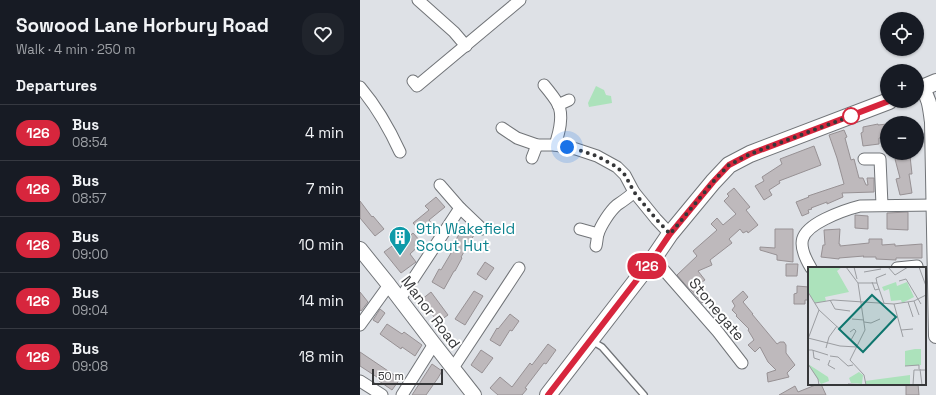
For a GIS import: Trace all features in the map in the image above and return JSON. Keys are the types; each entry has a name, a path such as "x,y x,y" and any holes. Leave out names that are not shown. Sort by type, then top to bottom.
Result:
{"main road":[{"path":"548,395 653,259 670,234 729,165 750,154 880,104"}],"street":[{"path":"418,0 454,32 466,46"},
{"path":"413,81 417,86 520,0"},
{"path":"544,86 558,105 560,115 560,127 555,145"},
{"path":"360,87 384,118 400,152"},
{"path":"925,87 932,122 935,286 933,314 936,336"},
{"path":"558,105 569,100"},
{"path":"932,122 936,108"},
{"path":"502,128 517,138 537,145 555,145 580,150 617,167 625,175 634,192 670,234"},
{"path":"532,158 537,145"},
{"path":"864,159 880,156"},
{"path":"882,205 883,160"},
{"path":"440,186 482,229"},
{"path":"596,246 601,227 611,212 634,192"},
{"path":"810,267 803,251 802,244 806,231 812,226 838,212 860,206 934,205"},
{"path":"400,299 460,208"},
{"path":"580,229 598,234"},
{"name":"Manor Road","path":"360,249 474,395"},
{"name":"Stonegate","path":"653,259 718,332 742,363"},
{"path":"906,267 917,266"},
{"path":"453,368 519,268"},
{"path":"360,325 389,285"},
{"path":"402,395 434,344"},
{"path":"360,381 382,395"}],"lane":[{"path":"590,341 602,347 644,395"}],"green space":[{"path":"596,86 604,90 606,95 611,96 612,103 589,107 588,103"}],"building":[{"path":"880,125 879,144 863,146 861,133 863,132 863,127"},
{"path":"844,130 847,137 845,138 851,160 854,159 859,178 863,178 866,185 868,185 867,178 874,178 874,192 842,193 843,197 827,204 827,202 811,208 812,209 808,210 809,213 802,216 796,202 809,197 808,196 844,184 829,135"},
{"path":"814,146 821,165 779,181 780,183 769,190 772,195 764,200 755,186 764,181 762,177 782,164 780,159"},
{"path":"895,160 910,160 912,174 909,174 912,193 900,195 896,179 900,178"},
{"path":"734,188 750,207 746,210 758,225 748,233 747,231 743,233 740,229 729,239 732,243 710,260 712,265 698,271 705,280 693,288 704,300 702,303 691,290 692,289 690,290 677,275 697,256 693,251 717,230 711,224 717,218 723,225 736,214 724,201 729,196 727,194"},
{"path":"436,197 445,207 429,220 432,224 422,233 413,223 429,210 425,206"},
{"path":"360,201 372,217 373,216 384,229 375,236 360,218"},
{"path":"908,212 908,230 887,229 887,213"},
{"path":"855,215 868,216 868,229 855,228"},
{"path":"463,228 474,235 444,289 432,282 454,248 452,246"},
{"path":"775,229 793,229 793,262 777,260 777,255 760,250 760,247 775,248"},
{"path":"840,229 840,246 869,243 869,239 882,239 882,245 895,244 895,246 922,244 922,258 896,258 896,260 876,259 876,257 863,257 864,256 839,259 821,257 823,245 825,245 824,230"},
{"name":"9th Wakefield Scout Hut","path":"413,233 422,243 410,254 416,262 401,273 384,252 399,241 401,243"},
{"path":"485,262 494,268 486,280 477,274"},
{"path":"786,264 798,264 797,276 786,276"},
{"path":"797,286 808,287 808,300 805,300 805,304 794,304 794,294 797,293"},
{"path":"474,291 483,296 465,325 455,319"},
{"path":"743,291 748,297 743,302 752,314 777,344 784,342 786,345 786,353 795,365 787,373 789,377 768,382 767,373 776,370 768,362 760,347 755,352 748,345 754,340 748,330 749,329 732,310 735,306 732,301"},
{"path":"360,292 368,302 361,311 360,310"},
{"path":"431,292 448,315 438,322 421,300"},
{"path":"380,309 385,313 378,323 373,320"},
{"path":"510,314 519,321 512,331 510,330 500,346 490,340 497,328 498,329"},
{"path":"387,324 402,334 404,332 422,345 415,356 402,347 401,349 380,334"},
{"path":"548,344 556,350 525,388 527,389 522,395 498,395 490,388 500,377 512,387 530,363 532,365"},
{"path":"481,350 493,358 482,373 471,365"},
{"path":"360,352 400,379 392,390 379,381 380,379 360,366"},
{"path":"432,364 442,371 438,378 426,395 412,395"},
{"path":"816,385 821,385 826,395 779,395 795,386 798,392"},
{"path":"906,385 918,385 919,395 906,395"}],"bus line":[{"name":"126","path":"548,395 653,259 670,234 729,165 750,154 880,104"}],"place":[{"name":"9th Wakefield Scout Hut","path":"400,256"}],"route":[{"path":"567,147 597,156 617,167 625,175 634,192 670,234 729,165 750,154 851,116"}]}
